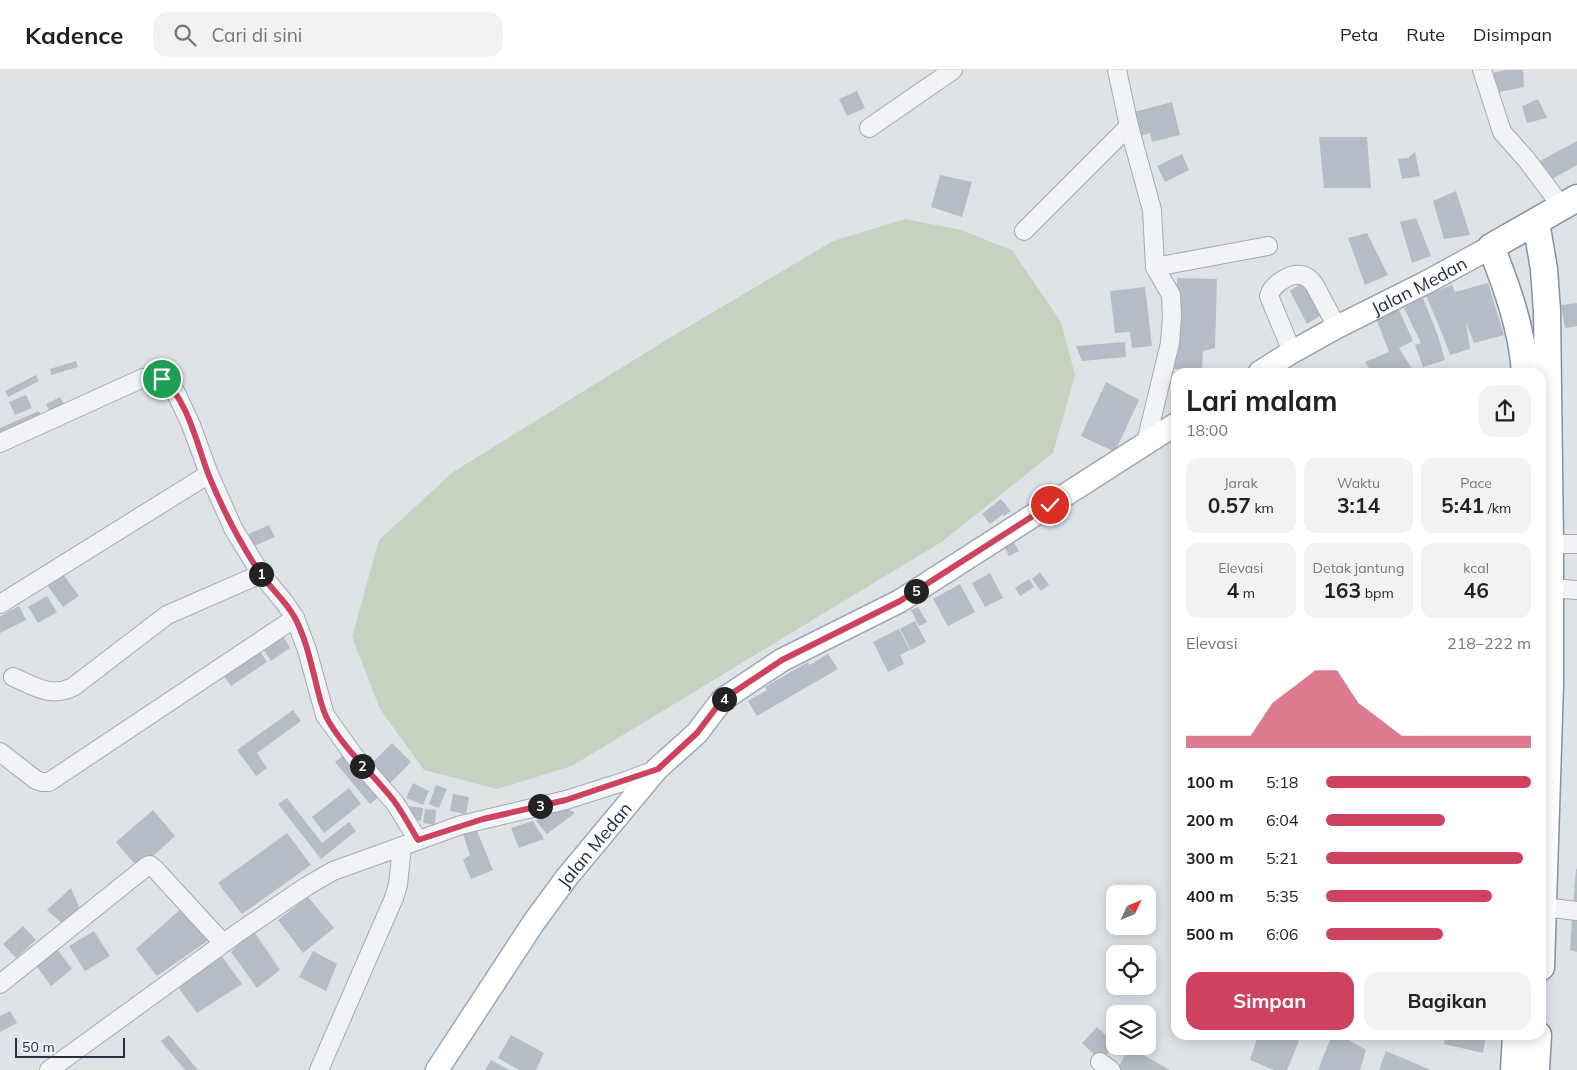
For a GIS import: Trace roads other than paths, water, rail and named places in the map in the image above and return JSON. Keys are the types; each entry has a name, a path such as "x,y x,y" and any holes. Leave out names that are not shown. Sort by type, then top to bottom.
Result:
{"highway":[{"name":"Jalan Medan","path":"1491,247 1570,203"},
{"path":"1536,222 1544,269 1547,311 1550,684 1546,833"},
{"path":"1491,247 1502,273 1521,341 1524,368"},
{"path":"1514,1070 1525,1040"},
{"path":"1528,1040 1536,1070"}],"main road":[{"name":"Jalan Medan","path":"1266,368 1338,326 1427,282 1491,247"},
{"name":"Jalan Medan","path":"436,1070 534,922 567,877 658,769 697,733 722,700 782,660 900,601 1171,427"}],"street":[{"path":"869,128 953,70"},
{"path":"1117,70 1129,126 1152,210 1156,267 1171,295 1170,343 1146,442"},
{"path":"1482,70 1502,132 1570,203"},
{"path":"1024,231 1129,126"},
{"path":"1156,267 1268,246"},
{"path":"1292,352 1270,296 1271,289 1278,282 1298,274 1309,278 1338,326"},
{"path":"0,443 143,378 154,376 170,385 177,394 191,425 209,474 233,528 261,574 295,618 308,650 322,707 329,722 355,757 395,803 410,843 394,898 319,1070"},
{"path":"0,604 209,474"},
{"path":"1550,544 1577,544"},
{"path":"13,677 46,691 64,691 73,687 168,615 261,574"},
{"path":"1550,588 1577,590"},
{"path":"0,752 36,780 49,782 295,618"},
{"path":"49,1070 224,943 323,877 410,843 483,819 566,800 658,769"},
{"path":"0,984 150,865 224,943"},
{"path":"1546,907 1577,911"}]}
